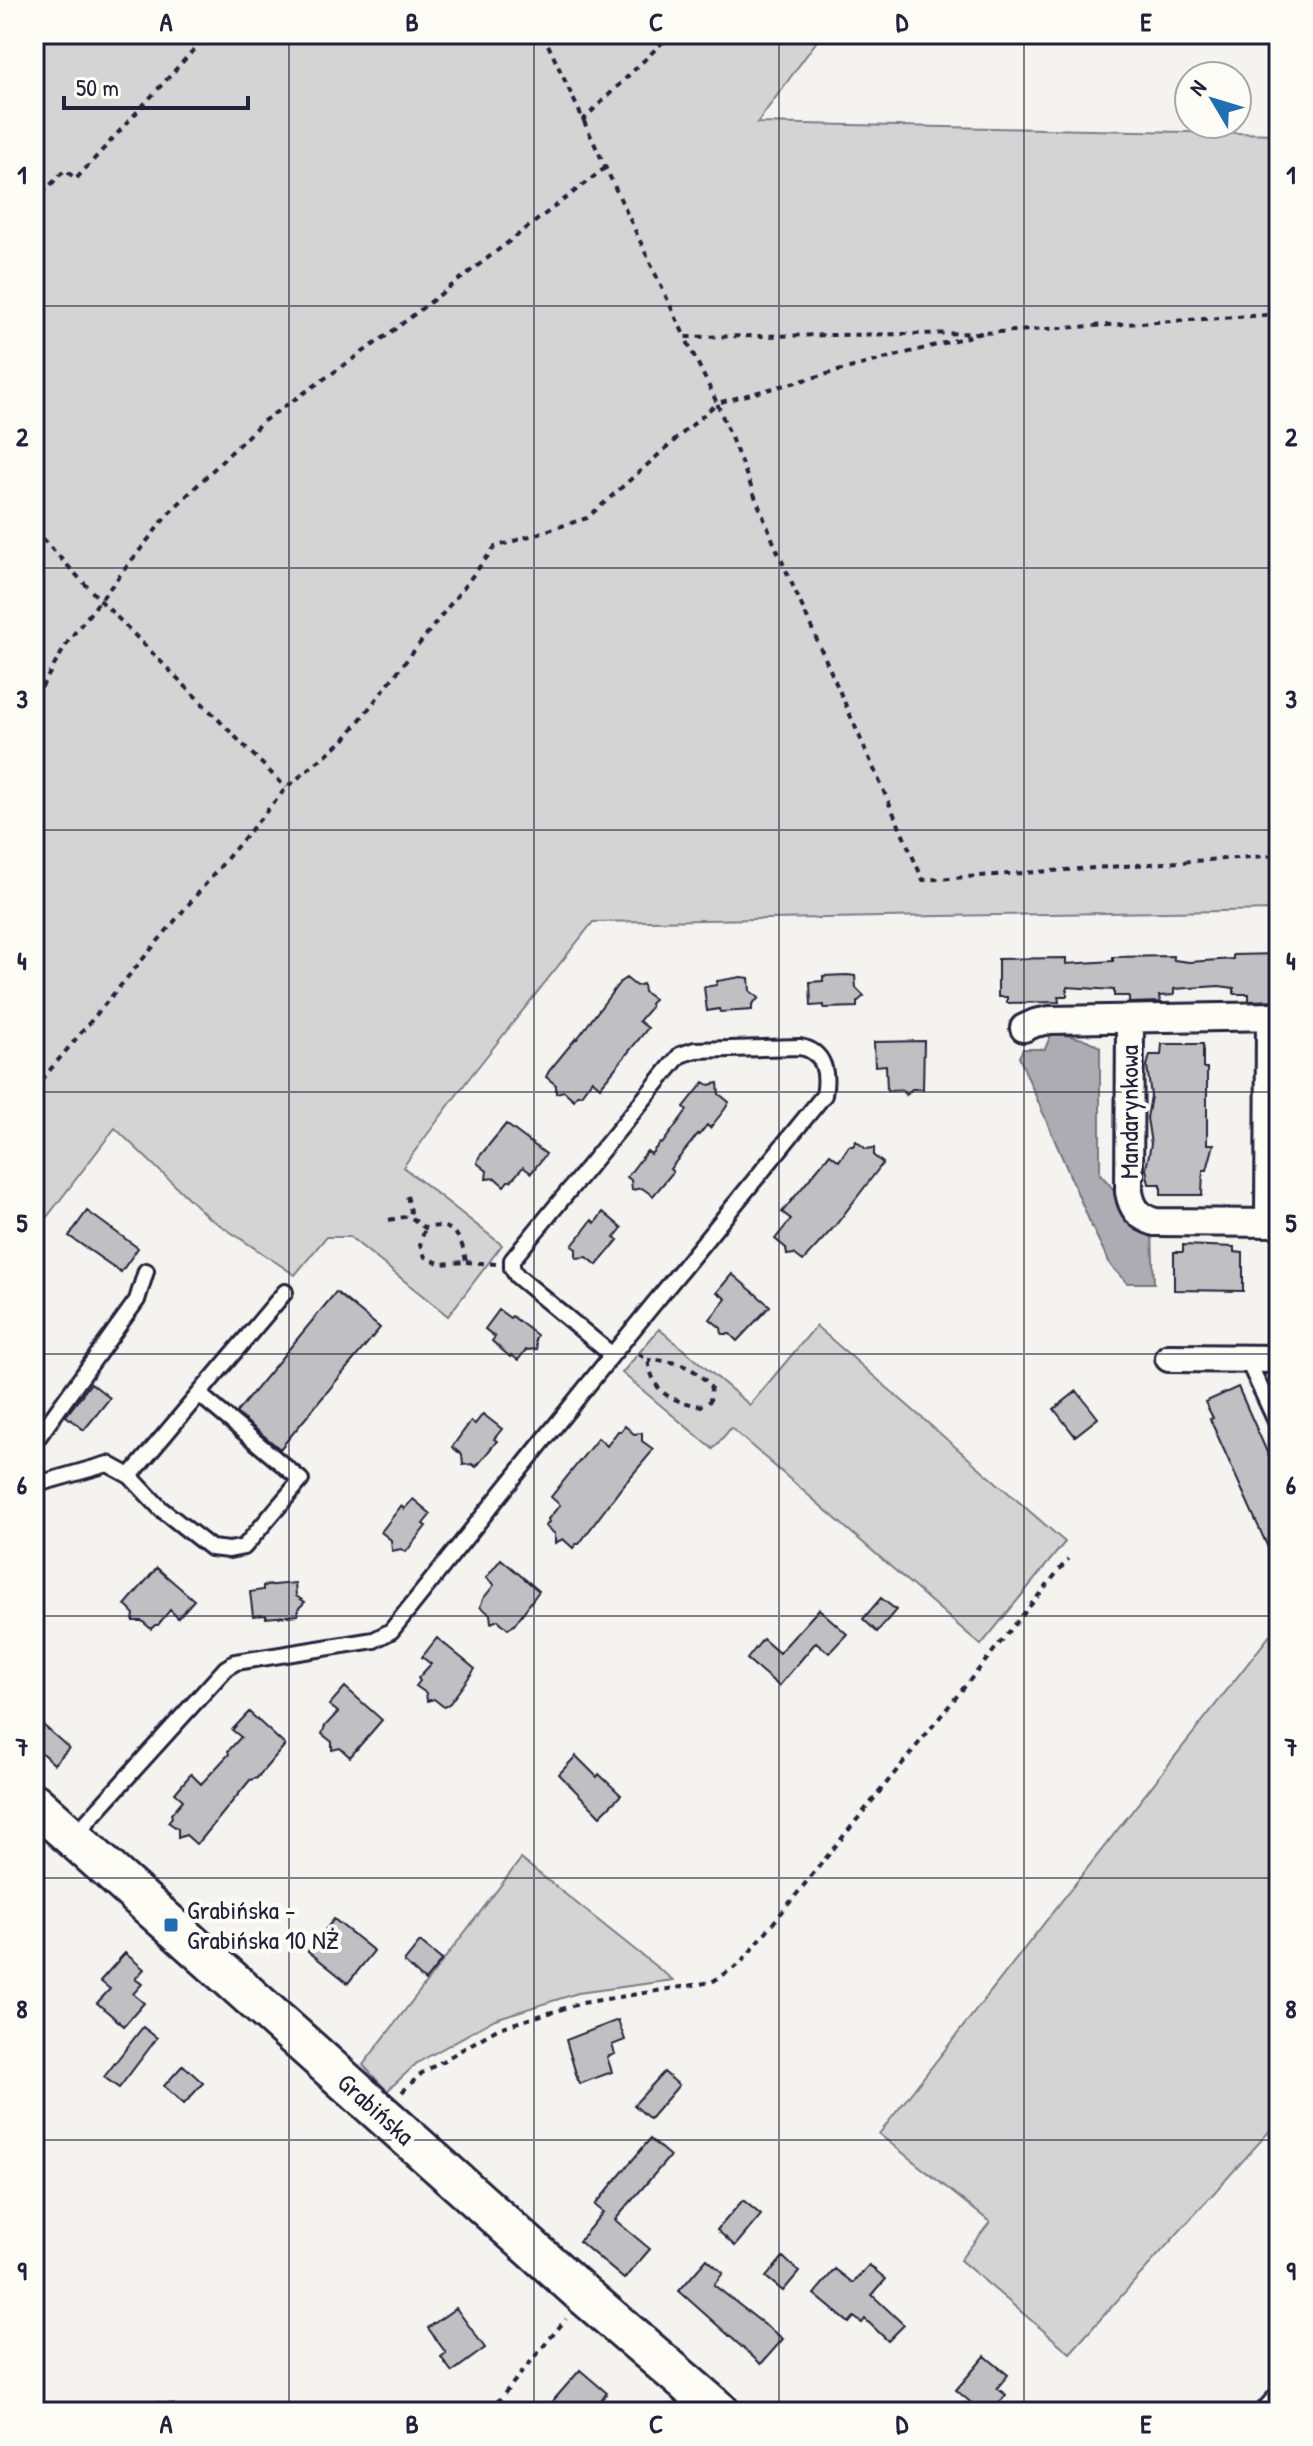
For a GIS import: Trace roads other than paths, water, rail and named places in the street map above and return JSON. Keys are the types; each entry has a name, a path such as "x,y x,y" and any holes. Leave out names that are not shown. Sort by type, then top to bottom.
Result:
{"street":[{"name":"Mandarynkowa","path":"1024,1028 1050,1020 1275,1016 1274,1223 1155,1222 1135,1212 1129,1192 1130,1019"},
{"path":"1169,1358 1279,1359"},
{"name":"Grabińska","path":"34,1803 585,2296 720,2412"}],"lane":[{"path":"73,1837 226,1668 241,1661 374,1640 391,1631 824,1095 827,1079 825,1067 813,1051 800,1047 695,1050 680,1055 512,1260 517,1276 612,1355"},
{"path":"34,1443 137,1300 146,1271"},
{"path":"130,1476 285,1292"},
{"path":"1247,1359 1279,1428"},
{"path":"34,1485 108,1464 130,1476 161,1509 211,1548 229,1550 244,1547 301,1480 200,1395"},
{"path":"1262,2412 1279,2393"}],"place":[{"name":"Grabińska - Grabińska 10 NŻ","path":"171,1925"}]}
